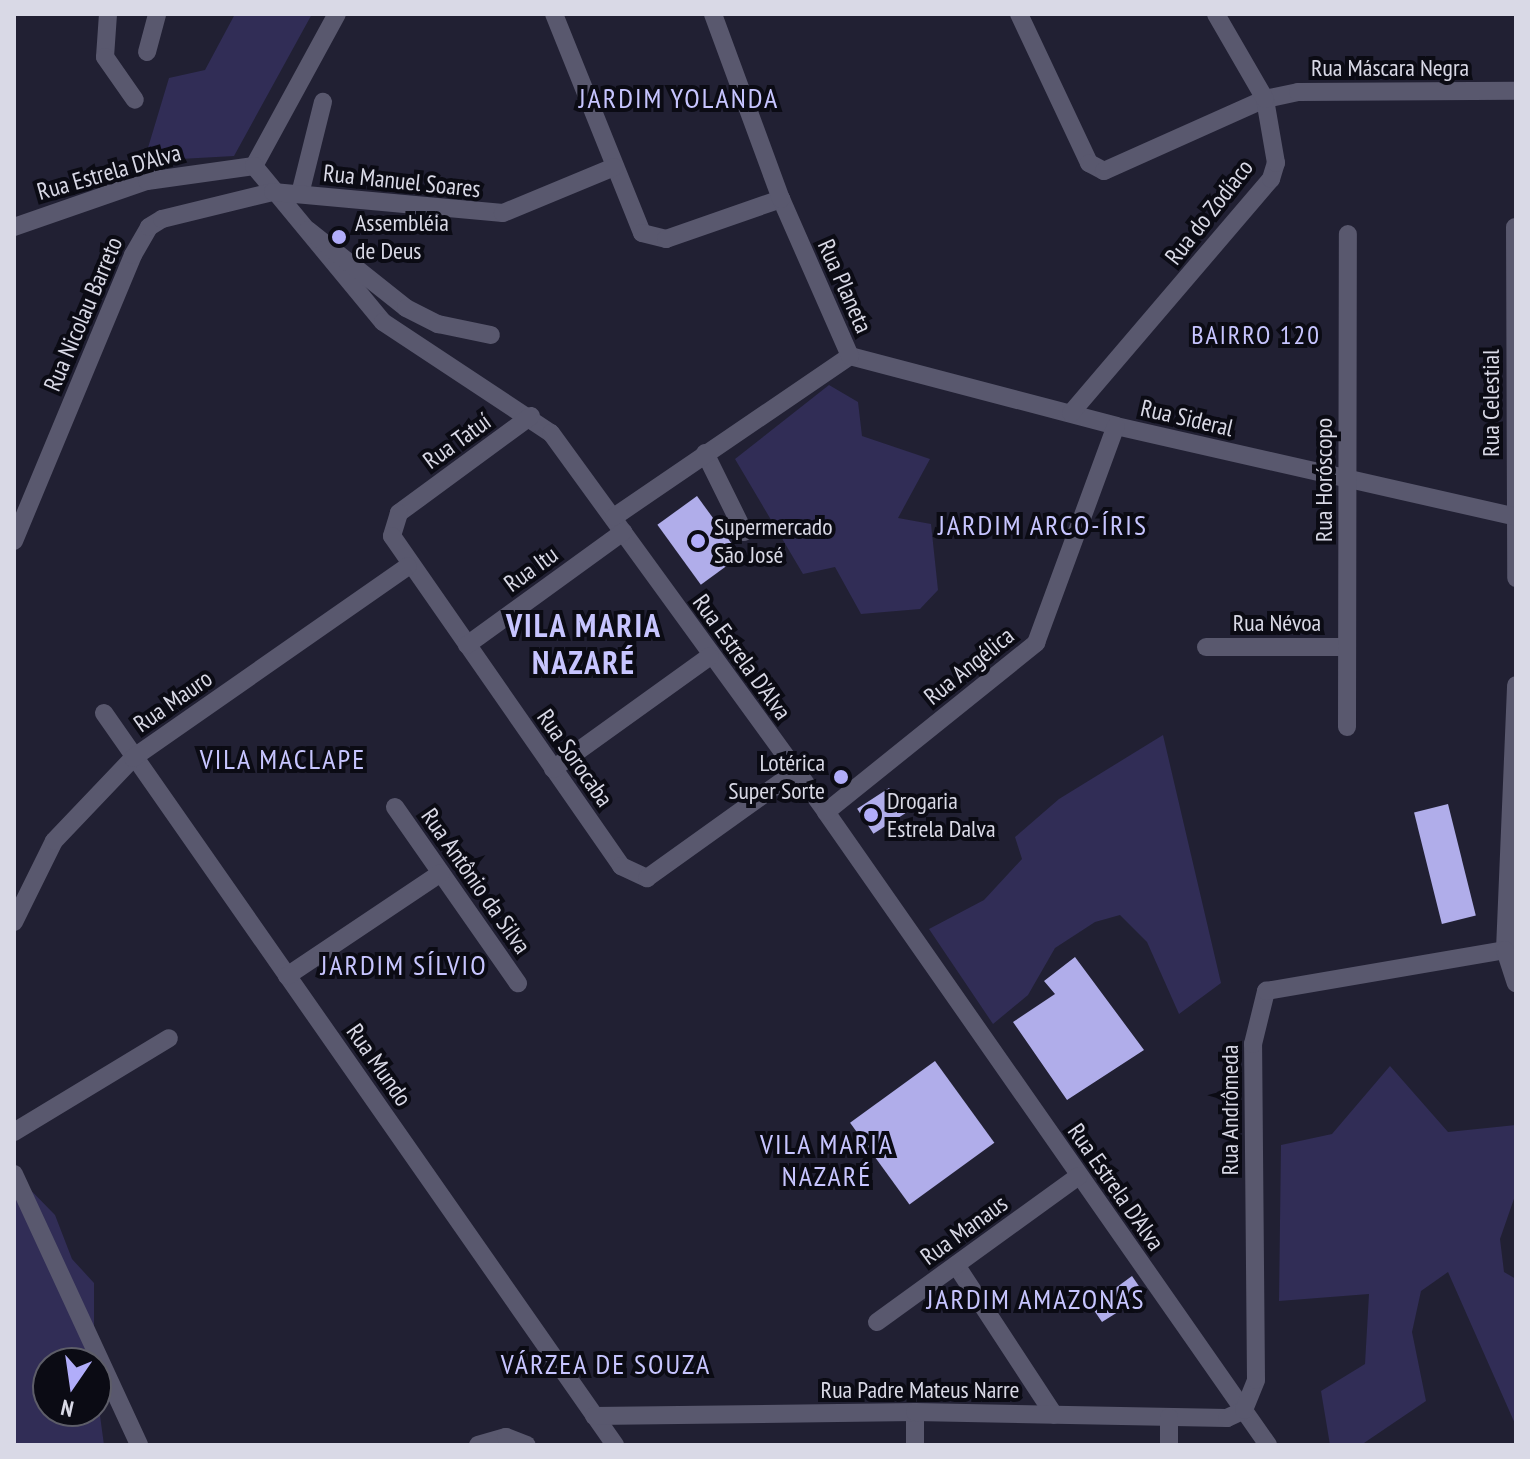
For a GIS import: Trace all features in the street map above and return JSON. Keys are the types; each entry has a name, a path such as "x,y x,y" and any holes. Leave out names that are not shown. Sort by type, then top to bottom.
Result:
{"street":[{"path":"108,14 105,57 135,100"},
{"path":"147,52 157,14"},
{"path":"254,166 337,14"},
{"path":"554,14 614,167 649,238 666,239 781,199"},
{"name":"Rua Planeta","path":"619,524 705,453 850,356 781,199 713,14"},
{"name":"Rua Máscara Negra","path":"1019,14 1095,169 1113,170 1265,99 1298,92 1516,91"},
{"name":"Rua do Zodíaco","path":"1071,413 1271,179 1276,163 1265,99 1216,14"},
{"path":"300,194 323,102"},
{"name":"Rua Estrela D'Alva","path":"14,227 147,181 254,166 302,228 383,322 531,416 571,457 710,656 826,812 1268,1445"},
{"name":"Rua Manuel Soares","path":"273,192 485,215 519,207 614,167"},
{"name":"Rua Nicolau Barreto","path":"14,541 149,227 187,211 273,192"},
{"name":"Rua Celestial","path":"1515,227 1516,578"},
{"path":"302,228 325,238 420,316 491,335"},
{"name":"Rua Horóscopo","path":"1347,727 1348,234"},
{"name":"Rua Sideral","path":"850,356 1116,426 1516,517"},
{"name":"Rua Tatuí","path":"411,504 531,416"},
{"name":"Rua Angélica","path":"826,812 1036,643 1116,426"},
{"path":"705,453 744,532"},
{"name":"Rua Sorocaba","path":"411,504 392,528 408,566 621,866 647,878 795,772"},
{"name":"Rua Itu","path":"467,645 619,524"},
{"name":"Rua Mauro","path":"14,922 54,841 133,758 408,566"},
{"name":"Rua Névoa","path":"1206,647 1347,647"},
{"path":"553,769 710,656"},
{"path":"1516,685 1505,950 1516,983"},
{"name":"Rua Mundo","path":"104,713 615,1445"},
{"name":"Rua Antônio da Silva","path":"395,807 518,983"},
{"path":"287,976 441,873"},
{"name":"Rua Andrômeda","path":"1244,1410 1256,1380 1253,1044 1266,991 1505,950"},
{"path":"14,1132 169,1038"},
{"path":"14,1174 139,1445"},
{"name":"Rua Manaus","path":"877,1322 1079,1176"},
{"path":"956,1265 1054,1415"},
{"name":"Rua Padre Mateus Narre","path":"594,1416 915,1412 1227,1418 1244,1410"},
{"path":"915,1412 915,1445"},
{"path":"1169,1417 1169,1445"},
{"path":"478,1445 506,1437 527,1445"}],"shaded area":[{"path":"235,14 312,14 234,156 144,161 169,78 205,70"},
{"path":"829,385 858,402 862,436 930,459 898,518 931,524 938,590 920,609 861,614 835,567 803,574 735,459"},
{"path":"1163,735 1221,983 1179,1014 1147,942 1120,915 1095,922 1055,948 1028,995 993,1024 929,929 984,900 1022,859 1015,837 1059,799"},
{"path":"1390,1066 1448,1132 1516,1125 1516,1193 1500,1239 1504,1272 1516,1279 1516,1426 1448,1272 1421,1291 1412,1332 1426,1401 1361,1445 1330,1445 1321,1391 1365,1364 1369,1294 1279,1301 1281,1145 1332,1134"},
{"path":"14,1173 55,1215 72,1259 94,1283 94,1347 32,1347 32,1427 102,1427 104,1445 14,1445"}],"building":[{"name":"Supermercado São José","path":"697,496 740,556 701,585 657,525"},
{"path":"889,788 905,813 873,834 857,809"},
{"path":"1448,804 1476,916 1442,924 1414,812"},
{"path":"1075,957 1144,1050 1067,1100 1013,1022 1055,994 1044,981"},
{"path":"935,1061 994,1143 909,1204 850,1123"},
{"path":"1132,1276 1145,1295 1102,1322 1091,1306"}],"place":[{"name":"Assembléia de Deus","path":"339,237"},
{"name":"Supermercado São José","path":"698,541"},
{"name":"Lotérica Super Sorte","path":"841,777"},
{"name":"Drogaria Estrela Dalva","path":"871,815"}],"district":[{"name":"JARDIM YOLANDA","path":"679,98"},
{"name":"BAIRRO 120","path":"1256,335"},
{"name":"JARDIM ARCO-ÍRIS","path":"1043,525"},
{"name":"VILA MARIA NAZARÉ","path":"584,644"},
{"name":"VILA MACLAPE","path":"283,759"},
{"name":"JARDIM SÍLVIO","path":"404,965"},
{"name":"VILA MARIA NAZARÉ","path":"827,1160"},
{"name":"JARDIM AMAZONAS","path":"1036,1299"},
{"name":"VÁRZEA DE SOUZA","path":"606,1364"}]}
